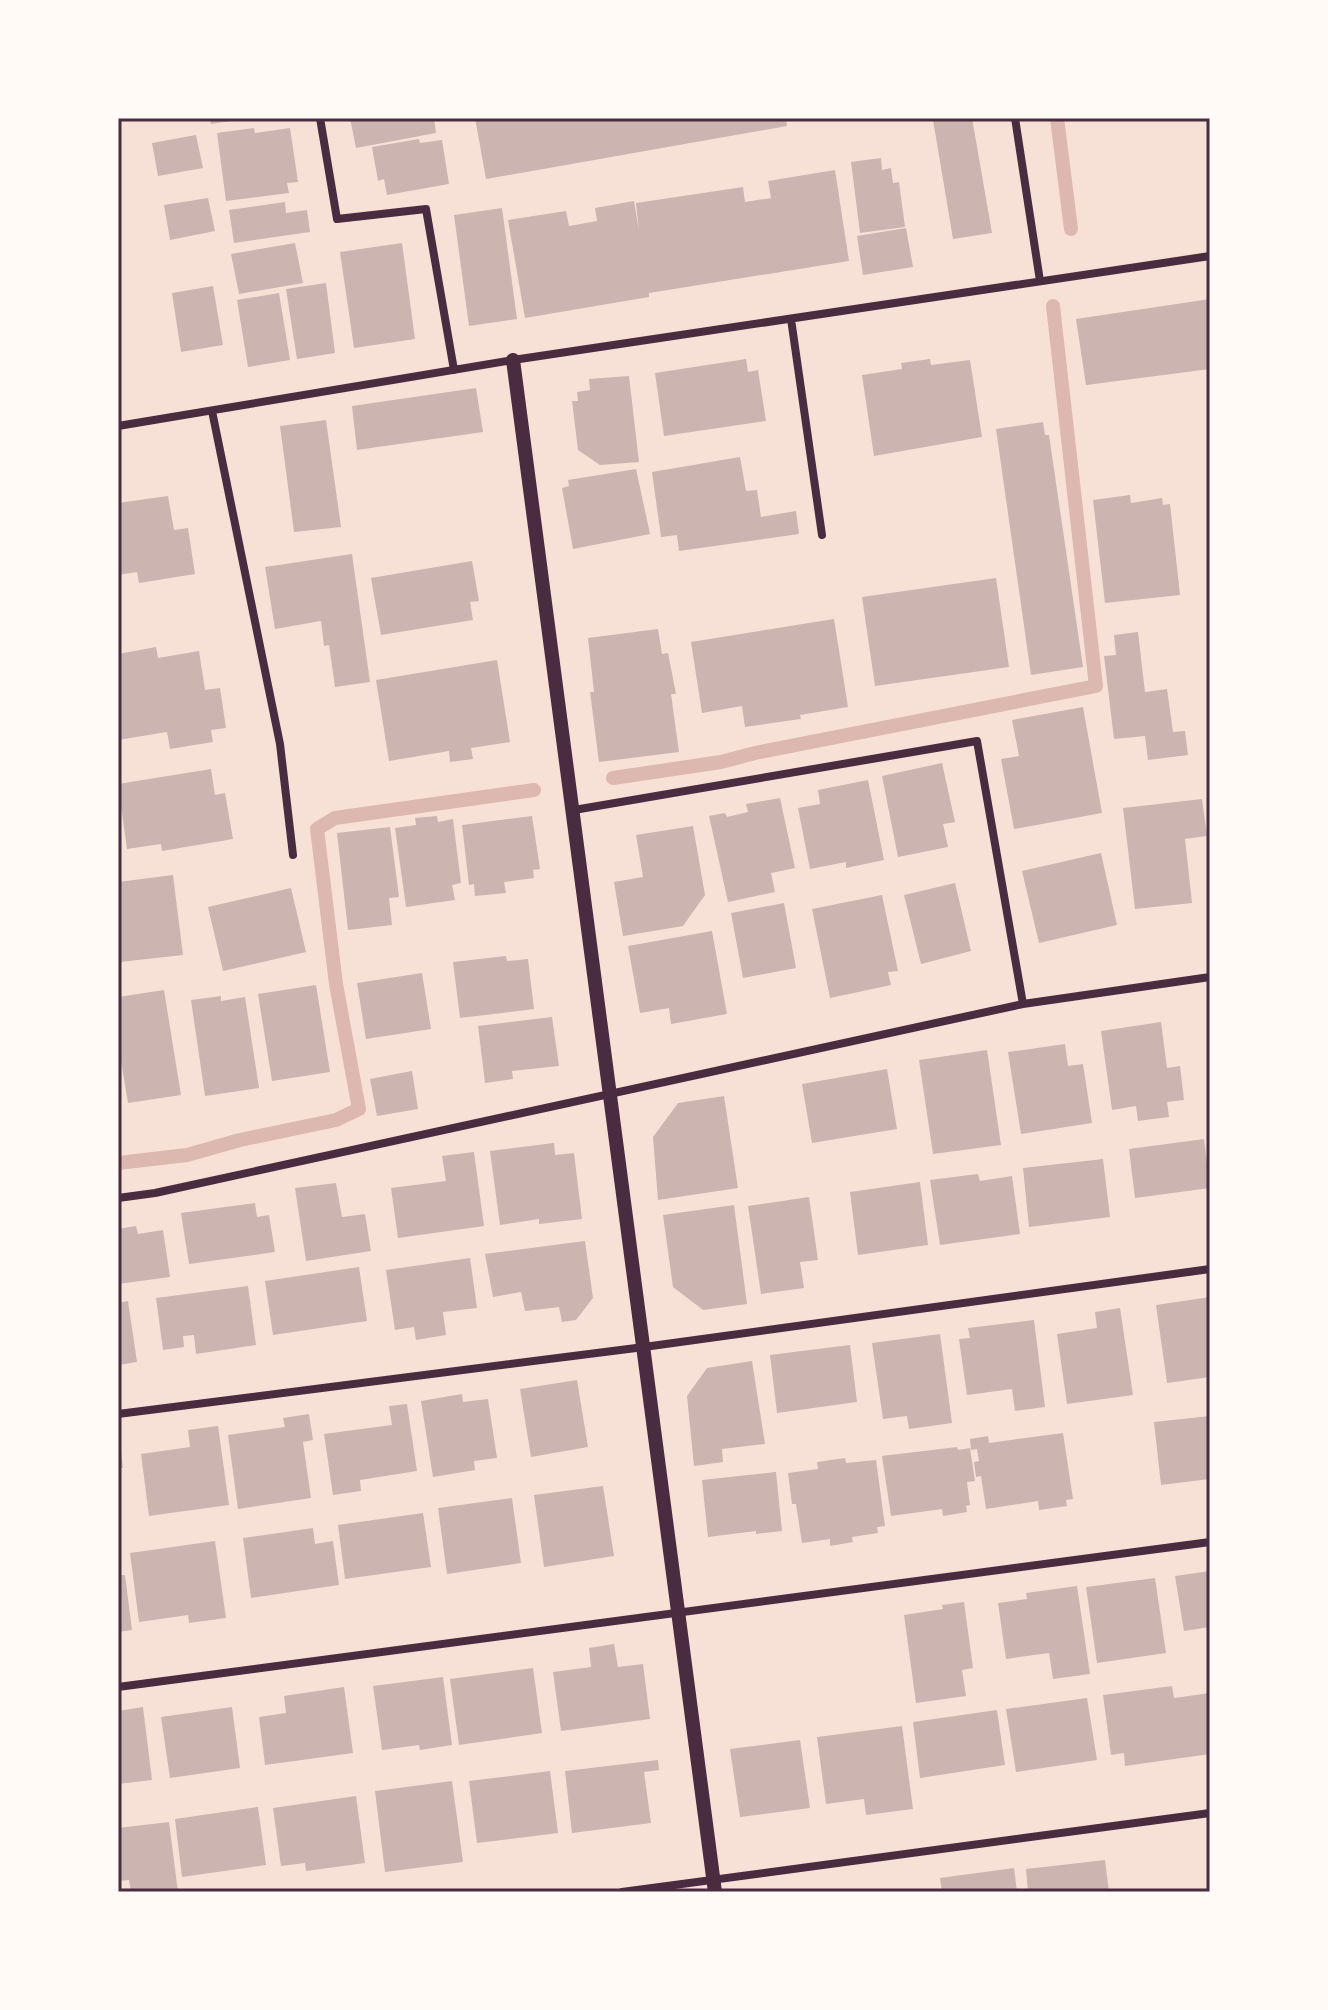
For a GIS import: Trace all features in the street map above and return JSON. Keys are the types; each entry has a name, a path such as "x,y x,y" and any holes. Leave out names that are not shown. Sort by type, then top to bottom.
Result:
{"street":[{"path":"320,118 337,219 426,209 454,370"},
{"path":"1015,118 1040,281"},
{"path":"118,426 513,360 1210,256"},
{"path":"791,319 822,535"},
{"path":"513,360 715,1886"},
{"path":"212,411 280,744 293,855"},
{"path":"574,810 977,741 1023,1004"},
{"path":"118,1198 155,1193 1023,1004 1210,977"},
{"path":"118,1414 644,1347 1210,1269"},
{"path":"118,1687 1210,1542"},
{"path":"622,1892 715,1886 1210,1813"}],"building":[{"path":"210,118 237,118 237,120 211,124"},
{"path":"350,118 434,118 436,133 356,148"},
{"path":"475,118 786,118 787,126 486,179"},
{"path":"972,118 992,233 953,239 933,120"},
{"path":"254,128 255,133 290,128 298,182 287,183 289,193 226,201 217,133"},
{"path":"196,135 203,168 158,176 152,143"},
{"path":"419,139 420,143 442,140 449,184 387,195 384,179 378,181 372,147"},
{"path":"881,158 882,170 891,168 893,183 899,182 905,227 860,233 851,162"},
{"path":"835,170 849,261 649,293 649,297 525,318 508,220 566,211 569,226 597,221 595,208 634,201 639,231 636,203 743,187 745,202 771,198 768,181"},
{"path":"208,198 215,231 170,240 164,205"},
{"path":"285,202 286,213 307,210 310,232 234,243 229,210"},
{"path":"502,208 517,319 469,326 454,215"},
{"path":"906,228 913,267 863,275 857,236"},
{"path":"295,243 303,283 239,294 231,254"},
{"path":"402,243 415,339 354,348 340,252"},
{"path":"326,283 335,353 297,359 286,289"},
{"path":"213,286 223,345 181,352 172,293"},
{"path":"279,293 290,360 248,367 237,300"},
{"path":"1210,299 1210,369 1086,385 1076,319"},
{"path":"746,359 748,372 758,370 766,421 664,436 655,373"},
{"path":"930,359 931,365 970,360 982,437 874,456 862,375 902,369 901,363"},
{"path":"629,376 639,462 600,465 578,450 572,401 578,401 577,392 590,390 589,379"},
{"path":"476,388 483,432 357,450 352,406"},
{"path":"326,420 341,527 294,532 280,426"},
{"path":"1043,422 1045,435 1049,435 1083,667 1031,675 996,429"},
{"path":"740,457 746,491 757,490 761,517 796,511 799,534 679,551 677,535 661,537 652,472"},
{"path":"636,469 650,534 573,549 562,488 569,486 568,480"},
{"path":"1130,495 1131,503 1162,498 1163,505 1170,504 1180,595 1105,603 1093,500"},
{"path":"168,496 174,530 188,528 195,574 139,583 137,572 118,575 118,503"},
{"path":"352,554 370,682 335,687 329,645 324,646 321,621 275,629 265,567"},
{"path":"472,561 479,601 470,602 473,620 381,635 371,578"},
{"path":"996,578 1009,667 875,686 862,597"},
{"path":"834,619 848,707 800,715 801,719 745,727 742,706 702,713 691,642"},
{"path":"658,629 662,654 668,653 676,694 671,694 679,752 599,762 590,692 594,692 588,638"},
{"path":"1138,632 1145,692 1167,689 1173,732 1185,731 1188,755 1148,760 1145,736 1114,739 1104,656 1116,655 1114,635"},
{"path":"156,647 158,658 199,651 205,690 220,688 226,728 211,730 213,742 170,749 167,732 118,740 118,654"},
{"path":"497,660 510,742 471,748 473,759 450,762 449,751 389,761 376,680"},
{"path":"1083,707 1102,813 1014,829 1001,759 1019,756 1012,720"},
{"path":"942,763 955,822 943,824 948,847 898,857 882,776"},
{"path":"211,769 215,795 225,793 233,839 162,851 161,844 127,849 118,784"},
{"path":"868,780 884,860 846,868 846,862 810,869 798,808 820,804 818,790"},
{"path":"780,798 795,868 771,873 775,892 728,902 709,816 725,813 727,817 748,812 746,804"},
{"path":"1202,799 1207,836 1185,839 1192,903 1135,909 1123,808"},
{"path":"437,816 438,822 453,819 461,883 452,885 455,900 406,907 395,828 416,825 415,818"},
{"path":"532,816 540,869 533,870 534,878 504,882 506,893 475,896 474,884 469,885 462,825"},
{"path":"693,826 705,895 683,926 623,936 614,882 643,877 636,835"},
{"path":"390,827 399,897 389,898 392,925 348,930 337,833"},
{"path":"1101,853 1117,925 1039,943 1022,871"},
{"path":"173,875 183,955 120,962 118,882"},
{"path":"955,883 971,951 921,964 904,895"},
{"path":"291,888 306,952 223,971 208,907"},
{"path":"882,895 898,971 888,972 891,985 830,998 812,909"},
{"path":"784,903 796,968 743,978 731,913"},
{"path":"712,931 727,1014 671,1024 669,1008 640,1013 628,946"},
{"path":"506,956 507,961 528,959 534,1009 460,1018 453,962"},
{"path":"422,973 431,1029 366,1039 357,983"},
{"path":"316,985 330,1072 272,1081 258,994"},
{"path":"164,990 181,1095 128,1103 118,1043 118,997"},
{"path":"221,996 221,1001 245,997 259,1088 205,1096 191,1000"},
{"path":"552,1017 559,1066 512,1071 513,1079 485,1083 478,1026"},
{"path":"1161,1022 1167,1068 1180,1066 1184,1100 1167,1102 1169,1117 1138,1121 1136,1106 1112,1110 1101,1031"},
{"path":"1065,1044 1068,1066 1083,1064 1092,1123 1021,1134 1008,1052"},
{"path":"987,1050 1001,1145 933,1154 919,1060"},
{"path":"887,1069 897,1129 812,1143 802,1084"},
{"path":"412,1071 418,1109 377,1116 370,1079"},
{"path":"724,1096 738,1188 658,1200 653,1137 678,1103"},
{"path":"1204,1139 1210,1188 1135,1198 1129,1149"},
{"path":"554,1143 555,1155 574,1153 582,1219 539,1224 539,1219 500,1225 490,1151"},
{"path":"474,1152 484,1226 398,1238 391,1188 446,1181 442,1156"},
{"path":"1103,1159 1110,1217 1029,1227 1023,1168"},
{"path":"978,1174 980,1181 1012,1176 1020,1234 940,1245 930,1180"},
{"path":"920,1182 928,1245 858,1255 850,1192"},
{"path":"336,1183 342,1217 365,1214 371,1251 306,1261 295,1188"},
{"path":"809,1197 818,1260 800,1262 804,1288 761,1294 748,1206"},
{"path":"255,1203 257,1217 269,1215 275,1252 189,1264 181,1213"},
{"path":"734,1205 747,1304 703,1310 673,1287 663,1215"},
{"path":"136,1226 138,1234 163,1230 170,1277 118,1284 118,1229"},
{"path":"585,1241 593,1298 576,1320 562,1322 559,1307 525,1311 521,1292 493,1297 485,1254"},
{"path":"470,1258 477,1308 443,1312 446,1335 416,1340 414,1327 395,1330 386,1270"},
{"path":"359,1267 367,1321 273,1335 265,1281"},
{"path":"248,1286 256,1345 196,1354 194,1335 183,1336 184,1347 163,1350 156,1298"},
{"path":"1210,1297 1210,1377 1167,1383 1156,1305"},
{"path":"128,1301 137,1362 118,1365 118,1303"},
{"path":"1120,1308 1133,1395 1067,1404 1057,1334 1097,1328 1095,1312"},
{"path":"1034,1320 1045,1407 1015,1411 1012,1389 967,1395 959,1339 970,1338 968,1328"},
{"path":"940,1334 952,1423 909,1429 907,1416 883,1419 872,1343"},
{"path":"850,1345 857,1402 777,1413 770,1355"},
{"path":"752,1361 765,1444 722,1449 723,1462 694,1466 687,1396 707,1368"},
{"path":"577,1380 588,1447 531,1457 520,1389"},
{"path":"462,1394 463,1402 488,1399 497,1458 474,1461 475,1470 433,1477 421,1401"},
{"path":"407,1404 417,1471 360,1480 361,1491 333,1495 324,1434 392,1425 389,1406"},
{"path":"309,1414 313,1440 303,1442 311,1498 238,1509 228,1435 285,1427 283,1418"},
{"path":"1210,1416 1210,1479 1161,1485 1154,1422"},
{"path":"218,1426 229,1505 149,1516 141,1454 190,1447 188,1430"},
{"path":"1063,1433 1073,1499 1066,1500 1067,1506 1039,1510 1038,1501 986,1509 981,1476 976,1477 974,1462 979,1461 977,1449 971,1450 970,1439 988,1436 989,1443"},
{"path":"120,1442 123,1468 118,1468"},
{"path":"957,1447 958,1450 970,1448 975,1481 967,1482 970,1505 966,1506 967,1512 943,1516 942,1509 891,1516 882,1456"},
{"path":"845,1458 846,1463 876,1460 885,1526 877,1527 878,1533 852,1537 853,1542 830,1546 830,1539 802,1543 788,1473 818,1469 817,1462"},
{"path":"776,1472 782,1531 708,1537 702,1480"},
{"path":"603,1486 614,1556 544,1567 534,1495"},
{"path":"512,1498 521,1563 447,1574 438,1508"},
{"path":"423,1513 431,1567 345,1579 338,1525"},
{"path":"313,1528 315,1544 333,1541 339,1585 251,1598 243,1538"},
{"path":"215,1541 226,1618 189,1623 188,1615 139,1622 130,1553"},
{"path":"1210,1571 1210,1627 1184,1631 1175,1576"},
{"path":"118,1575 125,1575 132,1630 118,1632"},
{"path":"1155,1578 1166,1653 1097,1663 1086,1587"},
{"path":"1077,1586 1090,1674 1053,1679 1049,1653 1006,1659 998,1603 1027,1599 1026,1593"},
{"path":"964,1602 973,1668 962,1670 966,1696 916,1703 904,1615"},
{"path":"614,1644 618,1667 643,1664 650,1719 561,1731 553,1672 591,1667 589,1648"},
{"path":"533,1668 542,1733 459,1745 450,1679"},
{"path":"443,1677 452,1745 420,1750 419,1745 382,1750 373,1686"},
{"path":"1172,1686 1174,1698 1210,1693 1210,1754 1125,1766 1124,1753 1111,1755 1103,1695"},
{"path":"344,1687 353,1753 265,1765 259,1717 286,1713 284,1696"},
{"path":"1087,1698 1097,1760 1016,1772 1006,1709"},
{"path":"143,1707 152,1780 118,1784 118,1711"},
{"path":"232,1707 240,1768 170,1778 161,1717"},
{"path":"997,1710 1005,1765 920,1778 913,1722"},
{"path":"902,1726 913,1809 866,1815 864,1799 826,1804 817,1737"},
{"path":"800,1740 810,1808 740,1817 730,1749"},
{"path":"658,1760 659,1770 644,1772 651,1823 572,1833 565,1771"},
{"path":"550,1771 558,1833 477,1843 469,1781"},
{"path":"452,1781 463,1862 385,1872 375,1791"},
{"path":"356,1796 365,1863 306,1871 305,1863 281,1866 273,1808"},
{"path":"258,1807 266,1865 182,1877 175,1819"},
{"path":"169,1822 178,1892 131,1892 129,1880 118,1881 118,1828"},
{"path":"1105,1860 1109,1892 1028,1892 1026,1869"},
{"path":"1014,1868 1017,1892 942,1892 940,1878"}],"waterway":[{"path":"1057,118 1071,229"},
{"path":"613,778 721,762 1096,686 1053,306"},
{"path":"118,1163 187,1155 240,1140 336,1120 359,1109 336,984 317,829 335,818 534,790"}]}
